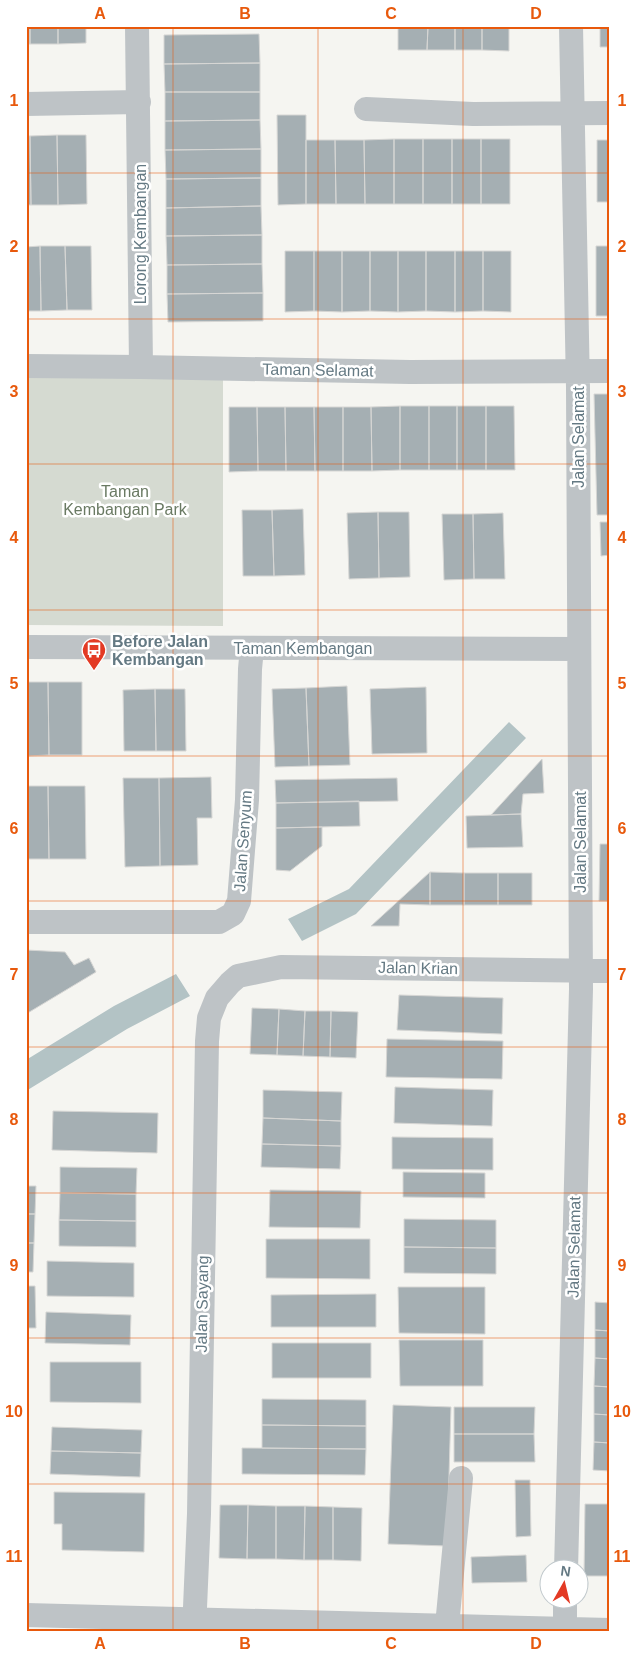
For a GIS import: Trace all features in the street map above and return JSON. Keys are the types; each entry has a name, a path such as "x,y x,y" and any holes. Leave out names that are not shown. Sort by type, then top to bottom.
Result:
{"street":[{"name":"Lorong Kembangan","path":"137,26 141,367"},
{"name":"Jalan Selamat","path":"566,1560 581,971 578,372 571,26"},
{"path":"26,104 139,102"},
{"path":"366,109 473,114 610,114"},
{"name":"Taman Selamat","path":"26,366 410,372 610,371"},
{"name":"Taman Kembangan","path":"26,647 579,649"},
{"name":"Jalan Senyum","path":"26,922 219,922 232,914 239,901 247,800 252,648"},
{"name":"Jalan Krian","path":"230,983 238,976 281,966 610,971"},
{"name":"Jalan Sayang","path":"194,1625 199,1504 207,1041 210,1018 217,998 230,983"},
{"path":"447,1626 461,1478"},
{"path":"565,1610 565,1630"},
{"path":"26,1615 194,1625 447,1626 610,1630"}],"green space":[{"name":"Taman Kembangan Park","path":"26,376 223,376 223,626 26,625"}],"shaded area":[{"path":"509,722 526,738 356,914 302,941 288,919 349,889"},
{"path":"176,974 190,996 127,1029 26,1091 26,1060 114,1006"}],"building":[{"path":"26,26 30,26 30,44 26,44"},
{"path":"30,26 58,26 58,44 30,44"},
{"path":"58,26 86,26 86,43 58,44"},
{"path":"398,26 428,26 427,50 398,50"},
{"path":"428,26 455,26 455,50 427,50"},
{"path":"455,26 482,26 482,50 455,50"},
{"path":"482,26 509,26 509,51 482,50"},
{"path":"600,26 610,26 610,47 600,47"},
{"path":"259,34 260,63 164,64 164,35"},
{"path":"260,63 260,92 165,92 164,64"},
{"path":"165,92 260,92 260,120 165,121"},
{"path":"277,115 306,115 306,204 278,205"},
{"path":"260,120 261,149 165,150 165,121"},
{"path":"57,135 86,135 87,204 58,205"},
{"path":"57,135 58,205 31,205 30,136"},
{"path":"26,136 30,136 31,205 26,205"},
{"path":"394,139 423,139 423,204 394,204"},
{"path":"394,139 394,204 365,204 364,140"},
{"path":"423,139 452,139 452,204 423,204"},
{"path":"452,139 481,139 481,204 452,204"},
{"path":"481,139 510,139 510,204 481,204"},
{"path":"306,140 335,140 336,204 306,204"},
{"path":"335,140 364,140 365,204 336,204"},
{"path":"597,140 610,140 610,202 597,202"},
{"path":"261,149 261,178 166,179 165,150"},
{"path":"261,178 261,206 166,208 166,179"},
{"path":"261,206 262,235 166,236 166,208"},
{"path":"262,235 262,264 167,265 166,236"},
{"path":"40,246 41,311 26,311 26,247"},
{"path":"40,246 65,246 67,310 41,311"},
{"path":"65,246 91,246 92,310 67,310"},
{"path":"596,246 610,246 610,316 596,316"},
{"path":"285,251 314,251 314,311 285,312"},
{"path":"314,251 342,251 342,312 314,311"},
{"path":"342,251 370,251 370,311 342,312"},
{"path":"370,251 398,251 398,312 370,311"},
{"path":"398,251 426,251 426,311 398,312"},
{"path":"426,251 455,251 455,312 426,311"},
{"path":"455,251 483,251 483,311 455,312"},
{"path":"483,251 511,251 511,312 483,311"},
{"path":"262,264 263,293 167,294 167,265"},
{"path":"263,293 263,321 168,322 167,294"},
{"path":"594,394 610,394 610,515 597,515"},
{"path":"400,406 400,470 372,471 371,407"},
{"path":"400,406 429,406 429,470 400,470"},
{"path":"429,406 457,406 457,470 429,470"},
{"path":"457,406 486,406 486,470 457,470"},
{"path":"486,406 514,406 515,470 486,470"},
{"path":"229,407 257,407 258,471 229,472"},
{"path":"257,407 285,407 286,471 258,471"},
{"path":"285,407 314,407 315,471 286,471"},
{"path":"314,407 343,407 343,471 315,471"},
{"path":"343,407 371,407 372,471 343,471"},
{"path":"303,509 305,575 274,576 272,510"},
{"path":"242,510 272,510 274,576 243,576"},
{"path":"378,512 379,578 349,579 347,513"},
{"path":"378,512 409,512 410,577 379,578"},
{"path":"503,513 505,579 474,579 473,514"},
{"path":"442,514 473,514 474,579 444,580"},
{"path":"600,522 610,522 610,555 601,556"},
{"path":"26,682 48,682 49,755 26,756"},
{"path":"48,682 82,682 82,755 49,755"},
{"path":"347,686 350,765 309,766 306,688"},
{"path":"426,687 427,753 372,754 370,689"},
{"path":"306,688 309,766 275,767 272,689"},
{"path":"155,689 156,751 124,751 123,690"},
{"path":"155,689 185,689 186,751 156,751"},
{"path":"542,759 544,793 523,794 521,814 491,815"},
{"path":"211,777 212,818 197,818 198,865 160,866 159,778"},
{"path":"123,778 159,778 160,866 125,867"},
{"path":"397,778 398,801 276,803 275,780"},
{"path":"26,786 48,786 49,859 26,859"},
{"path":"48,786 85,786 86,859 49,859"},
{"path":"359,801 360,826 276,828 276,803"},
{"path":"521,814 523,847 467,848 466,816"},
{"path":"322,827 322,846 290,871 276,870 276,828"},
{"path":"600,844 610,844 610,901 599,901"},
{"path":"430,872 430,905 400,904 399,926 371,926"},
{"path":"430,872 464,873 464,905 430,905"},
{"path":"464,873 498,873 498,905 464,905"},
{"path":"498,873 532,873 532,905 498,905"},
{"path":"26,950 65,952 74,965 89,958 96,972 26,1014"},
{"path":"399,995 503,998 502,1034 397,1030"},
{"path":"252,1008 279,1009 277,1055 250,1054"},
{"path":"279,1009 305,1011 303,1056 277,1055"},
{"path":"305,1011 331,1011 330,1057 303,1056"},
{"path":"331,1011 358,1012 356,1058 330,1057"},
{"path":"387,1039 503,1041 502,1079 386,1077"},
{"path":"395,1087 493,1090 492,1126 394,1123"},
{"path":"263,1090 342,1092 341,1121 263,1118"},
{"path":"53,1111 158,1113 157,1153 52,1150"},
{"path":"263,1118 341,1121 341,1146 262,1144"},
{"path":"392,1137 493,1138 493,1170 392,1169"},
{"path":"262,1144 341,1146 340,1169 261,1167"},
{"path":"60,1167 137,1168 136,1194 60,1193"},
{"path":"403,1172 485,1173 485,1198 403,1197"},
{"path":"26,1186 36,1186 35,1214 26,1214"},
{"path":"270,1190 361,1191 360,1228 269,1227"},
{"path":"60,1193 136,1194 136,1221 59,1220"},
{"path":"26,1214 35,1214 34,1243 26,1243"},
{"path":"404,1219 496,1220 496,1248 404,1247"},
{"path":"59,1220 136,1221 136,1247 59,1246"},
{"path":"266,1239 370,1239 370,1279 266,1278"},
{"path":"26,1243 34,1243 33,1272 26,1272"},
{"path":"404,1247 496,1248 496,1274 404,1273"},
{"path":"47,1261 134,1263 134,1297 47,1296"},
{"path":"26,1286 35,1286 36,1328 26,1328"},
{"path":"398,1287 485,1287 485,1334 399,1333"},
{"path":"376,1294 376,1327 271,1327 271,1295"},
{"path":"595,1302 610,1303 610,1331 595,1330"},
{"path":"46,1312 131,1315 130,1345 45,1343"},
{"path":"595,1330 610,1331 610,1359 595,1358"},
{"path":"399,1340 483,1340 483,1386 400,1386"},
{"path":"272,1343 371,1343 371,1378 272,1378"},
{"path":"595,1358 610,1359 610,1387 594,1386"},
{"path":"50,1362 141,1362 141,1403 50,1402"},
{"path":"594,1386 610,1387 610,1415 594,1414"},
{"path":"262,1399 366,1400 366,1426 262,1425"},
{"path":"393,1405 451,1407 447,1546 388,1544"},
{"path":"454,1407 535,1407 534,1434 454,1434"},
{"path":"594,1414 610,1415 610,1443 594,1442"},
{"path":"262,1425 366,1426 366,1449 262,1448"},
{"path":"52,1427 142,1430 141,1453 51,1451"},
{"path":"454,1434 534,1434 535,1462 454,1462"},
{"path":"594,1442 610,1443 610,1471 593,1470"},
{"path":"242,1448 366,1449 365,1475 242,1474"},
{"path":"51,1451 141,1453 140,1477 50,1474"},
{"path":"515,1480 530,1480 531,1536 516,1537"},
{"path":"54,1492 145,1493 144,1552 62,1550 62,1524 54,1524"},
{"path":"585,1504 610,1504 610,1576 588,1576 588,1560 584,1560"},
{"path":"220,1505 248,1505 247,1559 219,1558"},
{"path":"248,1505 276,1506 276,1559 247,1559"},
{"path":"276,1506 305,1506 304,1560 276,1559"},
{"path":"305,1506 333,1507 333,1560 304,1560"},
{"path":"333,1507 362,1508 361,1561 333,1560"},
{"path":"526,1555 527,1582 472,1583 471,1557"}],"place":[{"name":"Before Jalan Kembangan","path":"94,671"}]}
